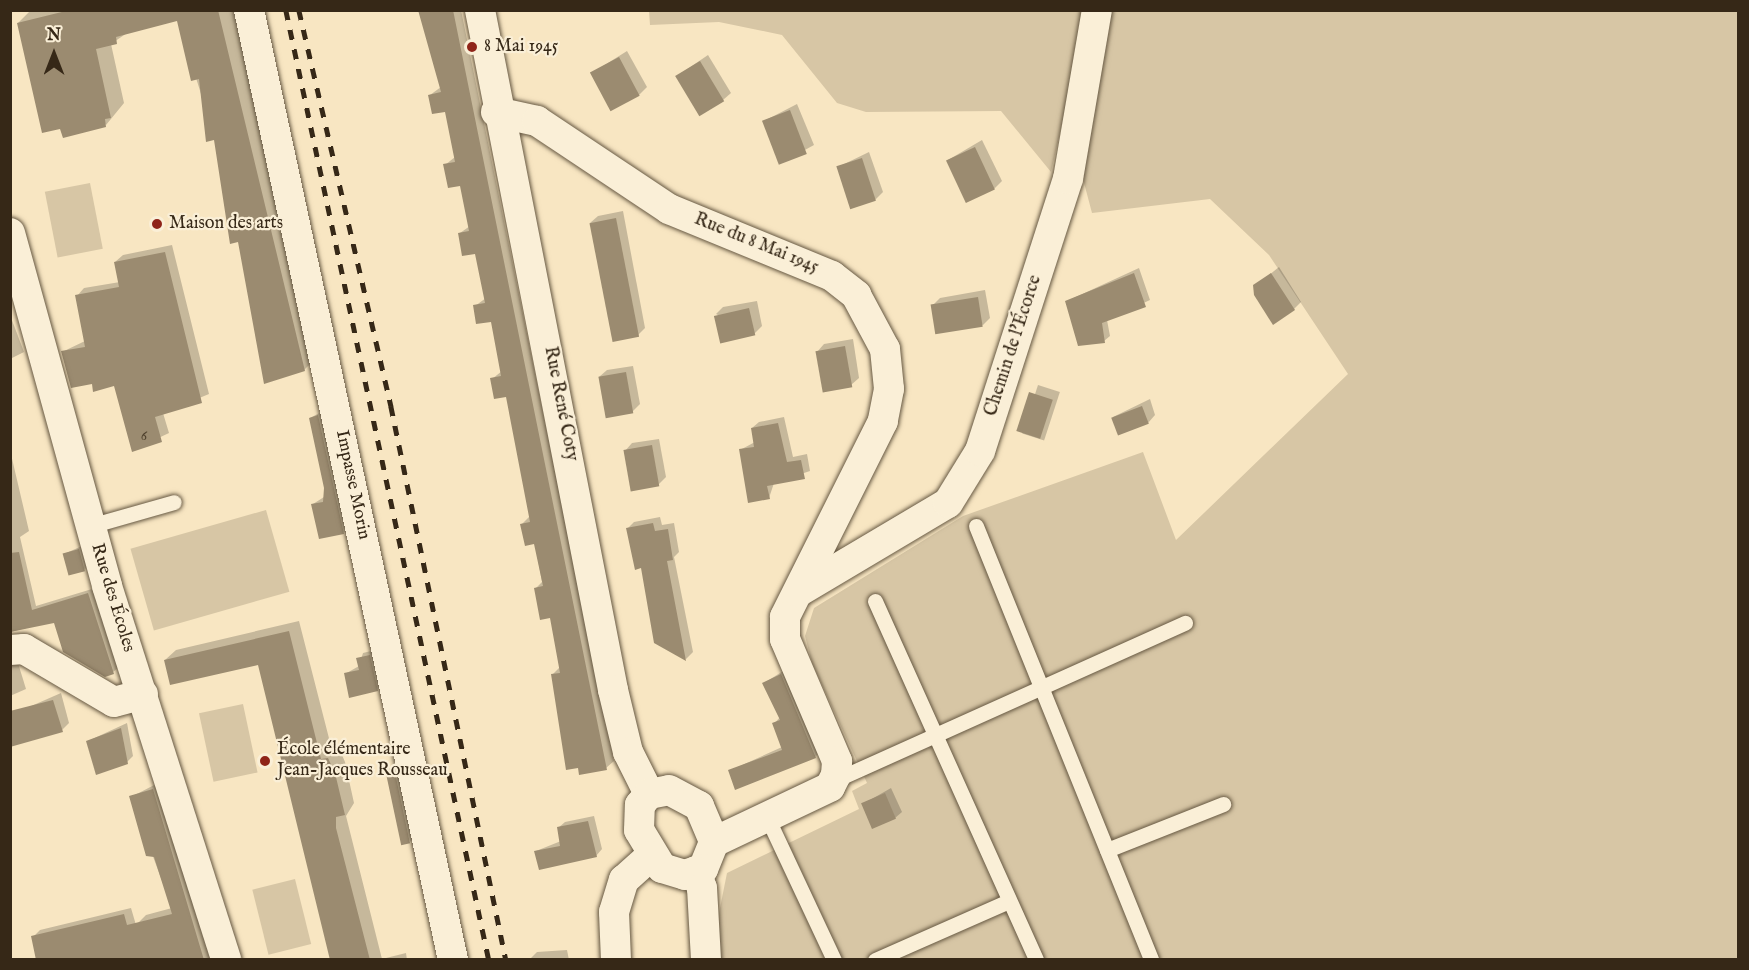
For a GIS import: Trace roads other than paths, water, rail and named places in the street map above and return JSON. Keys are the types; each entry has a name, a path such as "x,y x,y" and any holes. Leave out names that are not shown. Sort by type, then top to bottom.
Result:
{"street":[{"name":"Impasse Morin","path":"249,10 453,960"},
{"name":"Rue René Coty","path":"480,10 496,112 550,353 613,690 628,752 649,794"},
{"name":"Chemin de l'Écorce","path":"798,592 948,503 980,451 1068,179 1097,10"},
{"name":"Rue du 8 Mai 1945","path":"496,112 537,122 669,209 832,276 866,311 885,349 890,389 883,421 785,617 785,639 837,761 833,781"},
{"name":"Rue des Écoles","path":"10,233 90,526 226,960"},
{"path":"10,650 24,649 114,702 143,694"},
{"path":"714,842 833,781"},
{"path":"669,790 699,806 714,842 711,857 696,871 672,873 651,856 637,816 649,794 669,790"},
{"path":"616,960 614,912 624,880 651,856"},
{"path":"696,871 702,888 706,960"}],"lane":[{"path":"90,526 174,502"},
{"path":"976,526 1151,960"},
{"path":"875,601 1036,960"},
{"path":"833,781 1185,622"},
{"path":"1107,850 1223,804"},
{"path":"766,817 834,960"},
{"path":"875,960 1009,901"}],"railway":[{"path":"286,10 489,960"},
{"path":"299,10 391,406 506,960"}],"place":[{"name":"8 Mai 1945","path":"472,47"},
{"name":"Maison des arts","path":"157,224"},
{"name":"École élémentaire Jean-Jacques Rousseau","path":"265,761"}]}
